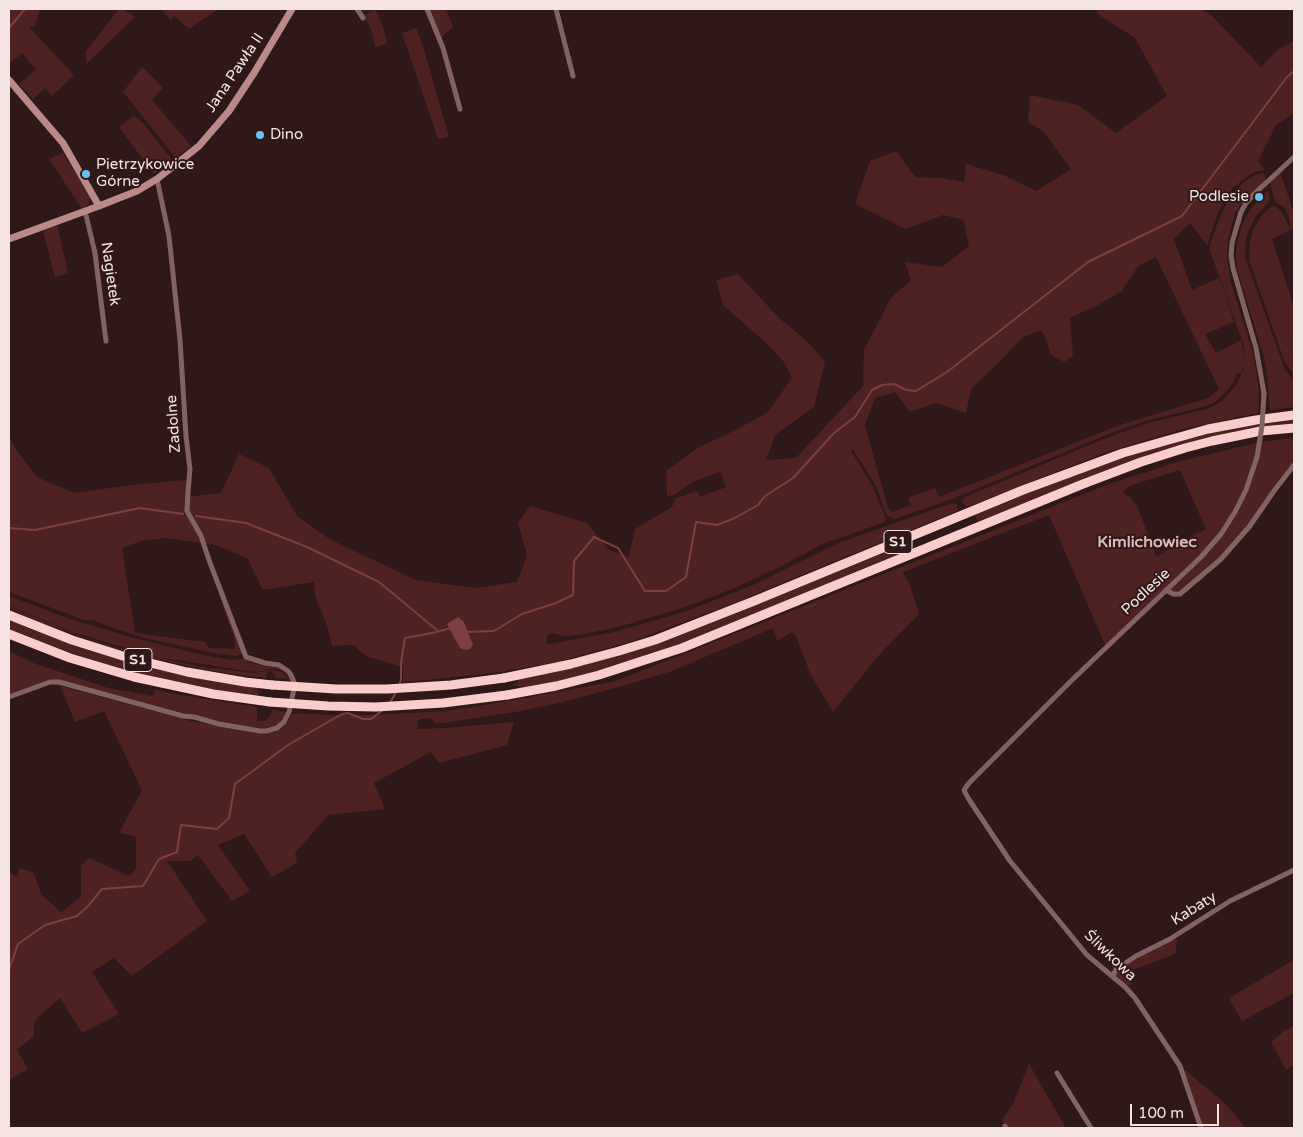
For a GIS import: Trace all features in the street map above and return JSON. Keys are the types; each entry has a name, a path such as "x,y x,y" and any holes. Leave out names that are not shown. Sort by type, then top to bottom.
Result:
{"highway":[{"name":"S1","path":"9,615 72,640 126,657 187,672 272,685 328,689 386,689 451,685 504,678 619,652 655,640 1023,490 1123,453 1208,429 1294,415"},
{"name":"S1","path":"9,634 70,658 134,677 190,690 242,699 328,706 402,706 456,702 507,695 599,676 674,651 1097,478 1141,462 1212,441 1294,428"}],"street":[{"name":"Jana Pawła II","path":"9,239 137,191 199,146 228,112 254,73 292,9"},
{"path":"358,9 363,18"},
{"path":"427,9 443,48 460,108"},
{"path":"556,9 573,76"},
{"path":"9,80 63,142 99,206"},
{"name":"Podlesie","path":"964,790 1070,681 1201,557 1235,512 1257,457 1262,426 1264,393 1256,348 1233,268 1231,256 1232,243 1241,212 1246,203 1252,195 1294,157"},
{"name":"Zadolne","path":"9,697 50,682 59,682 183,716 260,731 271,730 281,725 289,712 294,682 291,674 279,666 246,656 201,536 187,511 190,470 180,340 169,236 156,179"},
{"name":"Nagietek","path":"85,212 95,253 106,341"},
{"path":"1166,590 1173,594 1180,594 1221,559 1249,527 1294,465"},
{"name":"Śliwkowa","path":"964,790 1010,861 1086,955 1113,976 1135,998 1180,1066 1201,1128"},
{"name":"Kabaty","path":"1113,976 1116,969 1136,956 1170,939 1230,901 1294,870"},
{"path":"1057,1073 1091,1128"}],"shaded area":[{"path":"13,9 40,9 35,26 29,27 74,75 52,96 45,88 33,99 19,84 36,70 22,53 9,64 9,13"},
{"path":"119,9 123,9 135,17 86,64 86,51"},
{"path":"161,9 217,10 189,29 174,16 171,20"},
{"path":"375,9 383,26 387,44 375,47 372,32 364,16"},
{"path":"428,9 446,9 453,27 441,38"},
{"path":"1096,9 1201,9 1212,16 1261,67 1277,50 1294,41 1294,113 1276,125 1258,161 1265,170 1248,176 1227,195 1218,213 1208,246 1190,223 1174,239 1192,290 1219,278 1226,297 1234,322 1205,334 1216,353 1241,340 1245,358 1244,346 1210,251 1210,244 1231,195 1253,176 1262,173 1265,175 1265,181 1241,204 1235,213 1228,239 1227,258 1231,283 1253,353 1259,390 1258,413 1183,429 1107,452 967,507 962,502 965,497 1101,440 1148,423 1214,406 1223,400 1237,384 1243,371 1243,367 1241,374 1237,373 1233,383 1225,393 1215,402 1206,406 1149,420 1116,431 952,499 895,519 886,514 875,484 853,450 851,451 872,485 885,516 885,522 822,544 780,567 732,589 683,608 618,627 580,635 563,636 552,633 547,637 547,643 614,632 687,611 753,585 836,544 952,503 957,504 958,510 734,603 633,641 557,662 500,672 403,682 403,667 368,657 353,645 332,646 328,628 315,596 314,582 263,590 247,558 215,545 166,538 141,541 122,548 135,633 205,642 209,648 234,649 235,641 220,599 243,653 237,656 213,653 149,639 93,620 84,620 9,592 9,437 37,477 74,493 186,480 186,497 221,493 239,454 269,468 297,516 331,540 416,580 475,588 517,582 527,555 518,523 530,506 587,523 609,550 629,557 635,529 672,507 676,498 697,491 700,497 726,487 720,472 693,482 674,495 667,496 666,471 699,447 736,430 768,412 792,378 784,362 763,340 723,305 716,280 738,274 779,318 809,343 825,362 814,407 775,435 766,460 796,458 863,386 864,350 891,298 911,280 905,262 942,267 969,246 964,220 943,215 906,229 855,204 870,161 896,151 915,177 941,178 964,182 966,164 1003,175 1036,191 1071,169 1043,131 1028,122 1030,95 1078,105 1116,133 1167,96 1135,38 1099,15","holes":["1156,257 1219,389 1208,398 1117,426 939,497 935,488 908,498 911,505 892,512 888,508 865,425 875,398 895,392 910,412 936,403 966,413 971,389 1022,338 1041,330 1047,341 1050,354 1064,362 1073,356 1070,318 1122,291 1138,266"]},
{"path":"416,28 449,137 438,139 402,33"},
{"path":"142,67 163,88 152,100 191,146 176,158 123,92"},
{"path":"134,116 143,123 173,161 154,174 119,127"},
{"path":"63,153 90,198 87,206 82,209 49,159"},
{"path":"1280,171 1294,214 1294,228 1272,239 1294,307 1294,375 1284,360 1249,260 1253,230 1261,216 1271,207 1274,206 1281,211 1289,226 1291,226 1286,209 1275,201 1269,181"},
{"path":"1268,190 1270,198 1249,229 1246,238 1245,257 1285,370 1294,381 1294,407 1270,410 1264,357 1242,286 1236,258 1241,228 1250,210"},
{"path":"57,225 68,273 55,277 43,231"},
{"path":"1294,419 1294,423 1266,426 1162,451 1118,466 980,522 978,522 975,515 1046,485 1141,452 1212,432"},
{"path":"1294,438 1294,465 1221,559 1180,594 1166,590 1106,647 1049,515 903,572 909,583 919,614 879,655 833,712 810,673 796,636 792,632 777,641 773,628 672,671 559,703 443,723 435,723 430,718 421,719 418,721 417,729 514,722 507,745 439,763 431,752 374,783 385,809 328,815 295,853 297,863 272,877 244,834 218,845 250,891 232,901 198,855 190,861 167,861 207,921 132,976 114,958 92,972 119,1014 82,1033 60,998 38,1017 34,1024 34,1036 17,1050 28,1069 9,1080 9,872 17,877 20,868 34,873 41,894 61,912 81,897 81,866 89,858 129,876 136,869 136,836 119,833 142,790 104,711 75,722 60,686 191,721 262,734 280,729 288,722 292,713 372,715 447,711 616,681 1109,484 1177,462 1260,442","holes":["1180,470 1206,529 1156,557 1137,506 1130,497 1123,493 1128,487"]},
{"path":"907,543 910,550 905,553 675,646 604,670 556,682 519,689 519,686 513,685 518,683 518,680 612,657"},
{"path":"9,596 64,617 130,637 194,653 230,660 243,659 255,664 279,668 286,672 279,669 270,669 258,672 246,671 158,657 196,666 254,673 272,670 278,671 284,673 288,679 275,678 271,671 267,672 266,678 239,675 148,657 114,648 35,620 9,607 82,636 114,647 151,656 73,632 9,606"},
{"path":"458,617 464,622 473,645 470,649 460,648 447,624"},
{"path":"9,619 221,682 258,688 258,691 262,691 258,694 258,697 146,676 79,656 9,629"},
{"path":"9,651 33,663 108,688 153,696 155,689 169,693 257,707 257,721 264,721 271,715 272,710 287,712 281,722 275,726 263,728 241,726 53,680 9,695"},
{"path":"1175,935 1177,942 1175,954 1130,971 1132,984 1125,987 1113,976 1116,969"},
{"path":"1294,960 1294,993 1242,1021 1229,998"},
{"path":"1294,1026 1294,1065 1286,1070 1271,1042 1284,1031"},
{"path":"1029,1064 1066,1128 1008,1128 1002,1120 1013,1104"},
{"path":"1180,1066 1226,1104 1246,1128 1201,1128"}],"waterway":[{"path":"9,28 25,9"},
{"path":"467,632 494,631 522,614 556,603 573,595 574,561 594,537 618,548 645,591 666,591 686,577 696,522 717,525 735,518 758,505 765,496 793,478 834,433 855,417 872,390 882,385 894,384 906,390 916,391 947,372 1088,262 1182,216 1287,77 1294,71"},
{"path":"9,528 35,530 140,508 183,514"},
{"path":"196,516 246,523 307,547 379,582 438,631"},
{"path":"399,685 405,638 451,628"},
{"path":"390,703 396,692"},
{"path":"9,970 18,944 45,925 77,916 102,889 143,886 159,859 177,852 181,825 217,829 229,818 235,784 288,745 342,714 348,713 363,719 371,719 383,710"},
{"path":"9,996 9,1001"}],"place":[{"name":"Dino","path":"260,135"},
{"name":"Pietrzykowice Górne","path":"86,174"},
{"name":"Podlesie","path":"1259,197"}],"district":[{"name":"Kimlichowiec","path":"1147,543"}]}
